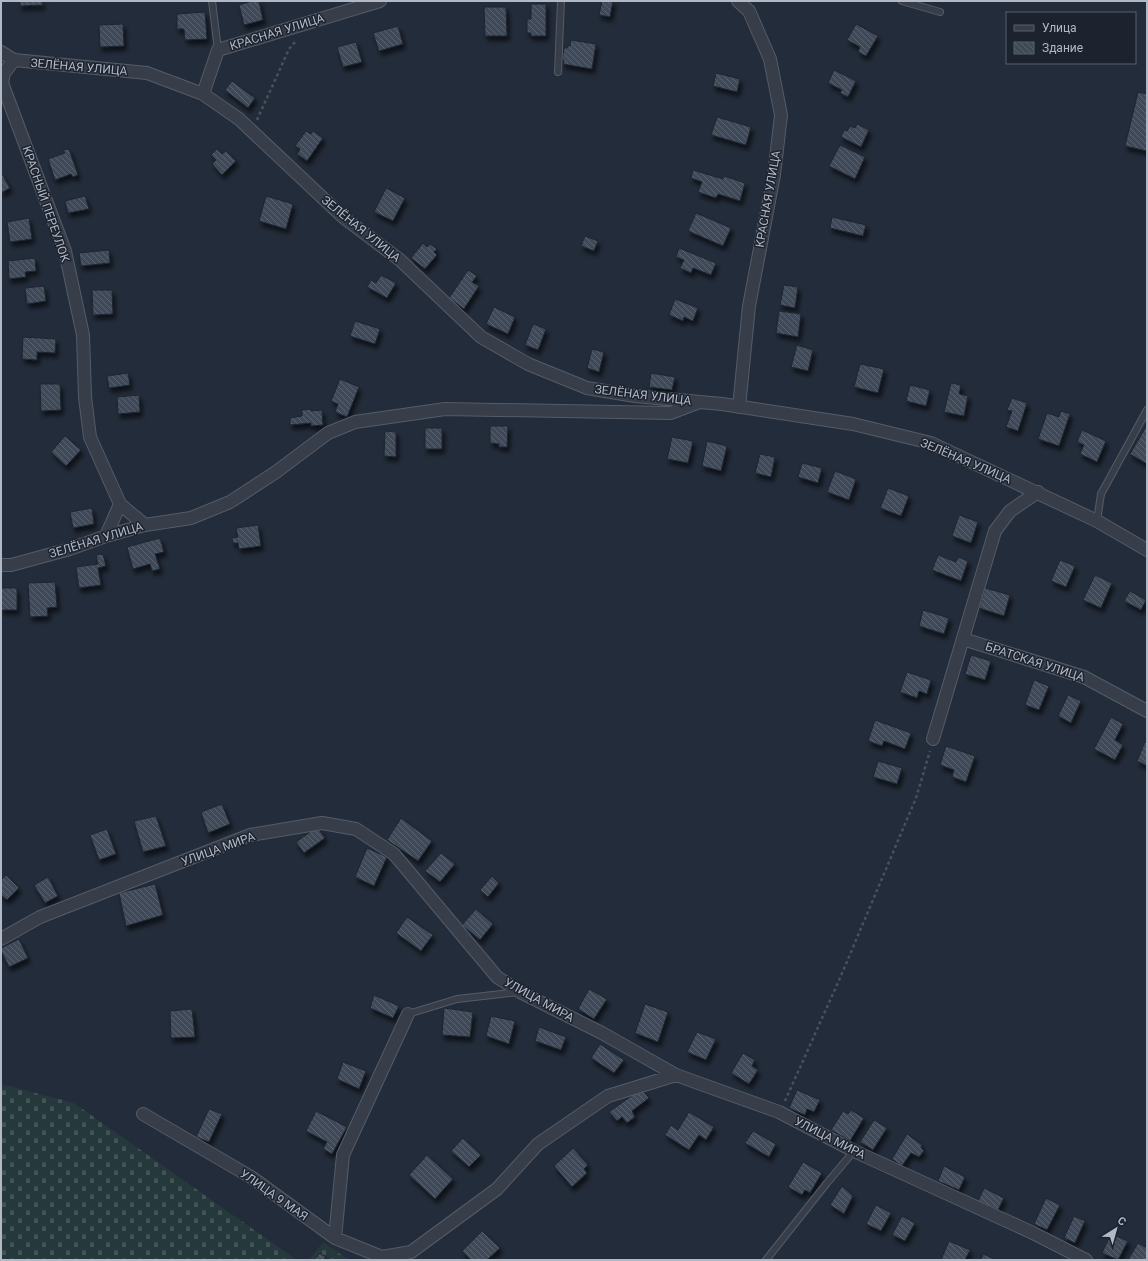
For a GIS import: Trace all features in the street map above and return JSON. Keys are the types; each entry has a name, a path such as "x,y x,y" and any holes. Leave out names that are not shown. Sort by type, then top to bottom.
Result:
{"street":[{"name":"КРАСНАЯ УЛИЦА","path":"203,94 218,50 380,1"},
{"name":"КРАСНАЯ УЛИЦА","path":"738,1 746,6 770,58 781,116 774,175 749,306 739,407"},
{"name":"ЗЕЛЁНАЯ УЛИЦА","path":"1,52 14,60 148,73 203,94 239,118 343,217 400,260 480,337 528,364 587,388 635,396 739,407 853,424 931,443 1097,521 1147,550"},
{"name":"КРАСНЫЙ ПЕРЕУЛОК","path":"14,60 4,73 2,83 65,251 83,335 85,397 90,437 120,504"},
{"name":"ЗЕЛЁНАЯ УЛИЦА","path":"1,566 11,565 70,549 106,536 146,525 191,518 230,502 276,472 328,433 355,422 445,409 671,413 700,402"},
{"path":"933,740 995,531 1010,511 1038,492"},
{"path":"106,536 120,504 146,525"},
{"name":"БРАТСКАЯ УЛИЦА","path":"963,639 1084,677 1147,711"},
{"name":"УЛИЦА МИРА","path":"1,939 40,917 250,835 322,823 356,829 394,854 497,977 520,992 602,1033 676,1076 779,1112 854,1151 1033,1232 1086,1260"},
{"path":"335,1238 343,1156 408,1014"},
{"path":"407,1255 497,1189 538,1144 608,1096 676,1076"},
{"name":"УЛИЦА 9 МАЯ","path":"143,1114 251,1177 335,1238 382,1258 407,1255"}],"lane":[{"path":"212,1 218,50"},
{"path":"558,72 561,1"},
{"path":"902,1 940,12"},
{"path":"1097,521 1101,494 1147,410"},
{"path":"408,1014 457,999 520,992"},
{"path":"766,1260 826,1183 854,1151"}],"path":[{"path":"252,131 289,49 298,39"},
{"path":"779,1112 840,978 916,798 933,740"}],"green space":[{"path":"1,1084 74,1103 297,1260 1,1260"},
{"path":"323,1242 349,1260 309,1260"}],"building":[{"path":"20,1 42,1 43,5 20,6"},
{"path":"252,1 259,1 263,20 244,25 239,5"},
{"path":"602,1 613,1 610,17 599,15"},
{"path":"531,4 546,4 546,36 531,36 531,33 527,33 527,19 531,19"},
{"path":"484,7 506,7 507,36 485,36"},
{"path":"205,12 207,39 185,40 184,29 177,29 177,14"},
{"path":"123,24 124,46 100,47 99,25"},
{"path":"856,24 878,36 866,56 858,52 860,47 847,40"},
{"path":"398,26 403,44 379,51 373,33"},
{"path":"571,40 596,44 592,69 563,64 564,60 562,60 564,48 570,46"},
{"path":"356,42 362,62 343,67 337,47"},
{"path":"834,70 856,81 848,97 840,93 842,90 828,83"},
{"path":"716,73 740,79 737,92 713,86"},
{"path":"232,81 255,98 248,108 225,90"},
{"path":"1138,92 1147,94 1147,151 1125,146"},
{"path":"717,117 751,127 746,145 711,135"},
{"path":"857,124 869,130 861,147 841,137 844,130 847,131 850,126 855,128"},
{"path":"306,131 311,134 313,131 323,138 307,161 297,154 300,149 295,146"},
{"path":"840,145 865,157 855,179 829,166"},
{"path":"69,149 78,175 73,177 71,174 55,180 48,159 65,153 63,150"},
{"path":"217,149 222,154 226,151 236,161 222,175 212,164 216,160 211,155"},
{"path":"693,170 723,179 724,176 745,183 740,201 718,194 716,198 698,192 702,182 691,178"},
{"path":"1,172 10,188 1,193"},
{"path":"386,188 405,198 393,221 374,212"},
{"path":"85,196 89,209 68,213 65,201"},
{"path":"266,196 293,204 286,229 259,221"},
{"path":"696,213 731,228 723,246 688,231"},
{"path":"832,217 866,225 863,236 830,228"},
{"path":"29,218 32,239 10,242 7,222"},
{"path":"585,236 598,241 594,251 581,246"},
{"path":"423,243 427,247 430,244 437,249 434,252 437,255 425,269 411,258"},
{"path":"679,248 716,263 711,275 693,268 691,273 680,268 684,260 676,257"},
{"path":"109,250 110,263 81,266 79,253"},
{"path":"35,258 36,271 25,272 26,277 9,279 8,261"},
{"path":"468,270 477,276 472,282 479,286 464,309 449,298"},
{"path":"381,275 396,283 387,298 367,287 371,280 376,283"},
{"path":"784,285 798,287 795,308 780,305"},
{"path":"44,286 46,301 27,304 25,288"},
{"path":"92,290 112,290 113,314 93,315"},
{"path":"675,299 698,308 693,321 684,317 683,321 669,315"},
{"path":"494,307 515,317 508,334 486,324"},
{"path":"779,311 801,314 798,337 776,333"},
{"path":"355,321 380,329 375,344 350,336"},
{"path":"533,324 546,329 538,350 525,345"},
{"path":"23,337 56,339 55,353 37,352 37,360 22,359"},
{"path":"797,345 813,350 808,371 791,367"},
{"path":"592,349 604,352 599,372 587,368"},
{"path":"860,364 884,369 878,393 854,387"},
{"path":"128,373 130,385 109,388 107,376"},
{"path":"651,373 675,377 672,390 649,387"},
{"path":"340,379 359,387 347,417 335,412 338,404 331,401"},
{"path":"951,383 961,385 959,394 968,396 964,416 944,412"},
{"path":"40,384 60,384 61,410 41,411"},
{"path":"910,385 930,390 926,406 906,401"},
{"path":"139,395 140,412 118,414 117,397"},
{"path":"1012,398 1027,403 1018,431 1006,427 1012,411 1007,410"},
{"path":"311,409 311,411 322,410 323,425 311,426 311,423 290,425 290,418 302,416 302,410"},
{"path":"1061,411 1070,414 1059,446 1038,439 1047,413 1059,417"},
{"path":"1147,425 1147,464 1130,454"},
{"path":"490,426 508,426 507,447 499,447 499,444 490,443"},
{"path":"425,428 442,428 442,449 425,449"},
{"path":"1082,430 1106,441 1097,462 1080,454 1084,445 1077,442"},
{"path":"385,431 396,432 396,457 384,456"},
{"path":"65,436 81,450 66,466 51,452"},
{"path":"672,437 693,441 688,463 667,459"},
{"path":"707,441 727,446 721,471 702,466"},
{"path":"760,454 775,457 771,477 755,473"},
{"path":"802,463 822,468 818,483 798,477"},
{"path":"835,471 856,479 849,500 827,492"},
{"path":"888,488 909,496 901,516 880,508"},
{"path":"92,508 94,524 73,528 70,512"},
{"path":"959,515 978,522 971,543 952,536"},
{"path":"258,525 261,546 239,549 238,543 233,543 232,538 238,537 236,528"},
{"path":"160,538 164,552 155,554 160,569 152,571 150,564 133,569 127,547"},
{"path":"103,554 106,566 98,568 101,585 79,588 76,567 98,564 96,555"},
{"path":"938,555 956,562 958,557 968,561 961,581 932,570"},
{"path":"1060,560 1075,566 1066,587 1051,581"},
{"path":"1095,575 1112,583 1101,608 1083,600"},
{"path":"55,582 57,607 47,608 48,616 30,617 28,583"},
{"path":"1,588 17,588 17,610 1,610"},
{"path":"985,588 1010,595 1004,616 979,608"},
{"path":"1130,591 1146,600 1141,610 1124,601"},
{"path":"923,610 949,618 944,634 919,626"},
{"path":"971,655 991,661 985,680 965,674"},
{"path":"907,672 931,680 927,694 919,691 917,698 900,692"},
{"path":"1034,680 1049,686 1039,710 1025,705"},
{"path":"1068,695 1081,701 1071,723 1058,716"},
{"path":"1111,717 1123,724 1115,740 1123,745 1115,760 1094,749"},
{"path":"875,720 911,733 905,749 884,741 882,746 868,741"},
{"path":"1145,742 1147,743 1147,766 1137,761"},
{"path":"946,746 975,756 966,782 952,777 954,770 940,765"},
{"path":"878,761 902,768 897,784 873,777"},
{"path":"222,804 230,824 208,833 201,812"},
{"path":"156,816 166,846 143,852 134,821"},
{"path":"401,818 432,841 418,861 387,840"},
{"path":"317,827 325,838 304,853 296,842"},
{"path":"107,829 116,854 99,860 90,835"},
{"path":"367,848 387,857 374,886 355,877"},
{"path":"441,853 455,864 440,882 425,871"},
{"path":"6,875 19,888 7,900 1,895 1,880"},
{"path":"492,876 499,883 488,897 480,890"},
{"path":"48,877 58,896 45,903 34,885"},
{"path":"155,884 163,915 126,926 119,893"},
{"path":"476,909 493,924 480,940 462,925"},
{"path":"407,917 433,935 421,951 396,933"},
{"path":"19,939 28,958 9,967 1,948"},
{"path":"589,989 607,999 594,1019 578,1009"},
{"path":"374,995 399,1006 393,1018 370,1008"},
{"path":"645,1004 668,1012 658,1042 635,1033"},
{"path":"444,1008 473,1012 470,1037 442,1035"},
{"path":"192,1009 195,1037 171,1038 170,1011"},
{"path":"491,1016 515,1021 509,1044 486,1036"},
{"path":"539,1027 566,1037 561,1050 535,1041"},
{"path":"697,1032 716,1039 706,1060 687,1052"},
{"path":"600,1044 624,1060 614,1073 591,1058"},
{"path":"743,1053 755,1060 752,1066 758,1070 749,1084 731,1073"},
{"path":"343,1062 366,1071 359,1089 337,1079"},
{"path":"641,1089 649,1098 632,1111 635,1117 627,1123 622,1117 617,1121 609,1112"},
{"path":"797,1090 820,1100 814,1112 807,1109 805,1115 789,1108"},
{"path":"209,1109 222,1114 209,1142 196,1137"},
{"path":"851,1110 864,1118 850,1141 831,1130 843,1111 848,1114"},
{"path":"316,1111 347,1127 332,1154 323,1149 327,1142 306,1131"},
{"path":"689,1112 714,1127 706,1140 699,1135 689,1150 665,1135 671,1125 678,1130"},
{"path":"874,1120 887,1128 873,1150 860,1142"},
{"path":"753,1131 776,1144 769,1157 745,1143"},
{"path":"907,1134 922,1145 921,1148 924,1151 919,1157 911,1153 902,1166 892,1159"},
{"path":"463,1138 481,1155 469,1167 451,1151"},
{"path":"573,1148 588,1165 584,1169 587,1173 572,1187 554,1166"},
{"path":"427,1155 453,1179 435,1199 409,1175"},
{"path":"803,1162 822,1173 810,1193 805,1190 802,1195 788,1187"},
{"path":"944,1166 965,1177 959,1190 938,1181"},
{"path":"842,1186 853,1196 844,1214 830,1205"},
{"path":"984,1188 1004,1198 998,1210 978,1201"},
{"path":"1046,1198 1060,1205 1047,1230 1034,1224"},
{"path":"876,1205 891,1213 881,1231 866,1224"},
{"path":"902,1216 915,1223 905,1241 892,1235"},
{"path":"1074,1216 1085,1221 1075,1243 1064,1238"},
{"path":"482,1231 500,1248 487,1260 471,1260 462,1251"},
{"path":"1111,1234 1128,1241 1118,1260 1102,1253"},
{"path":"949,1241 970,1250 965,1260 941,1260"},
{"path":"1138,1243 1147,1248 1147,1260 1128,1260"},
{"path":"320,1253 326,1257 323,1260 314,1260"},
{"path":"983,1254 997,1260 981,1260"}]}
